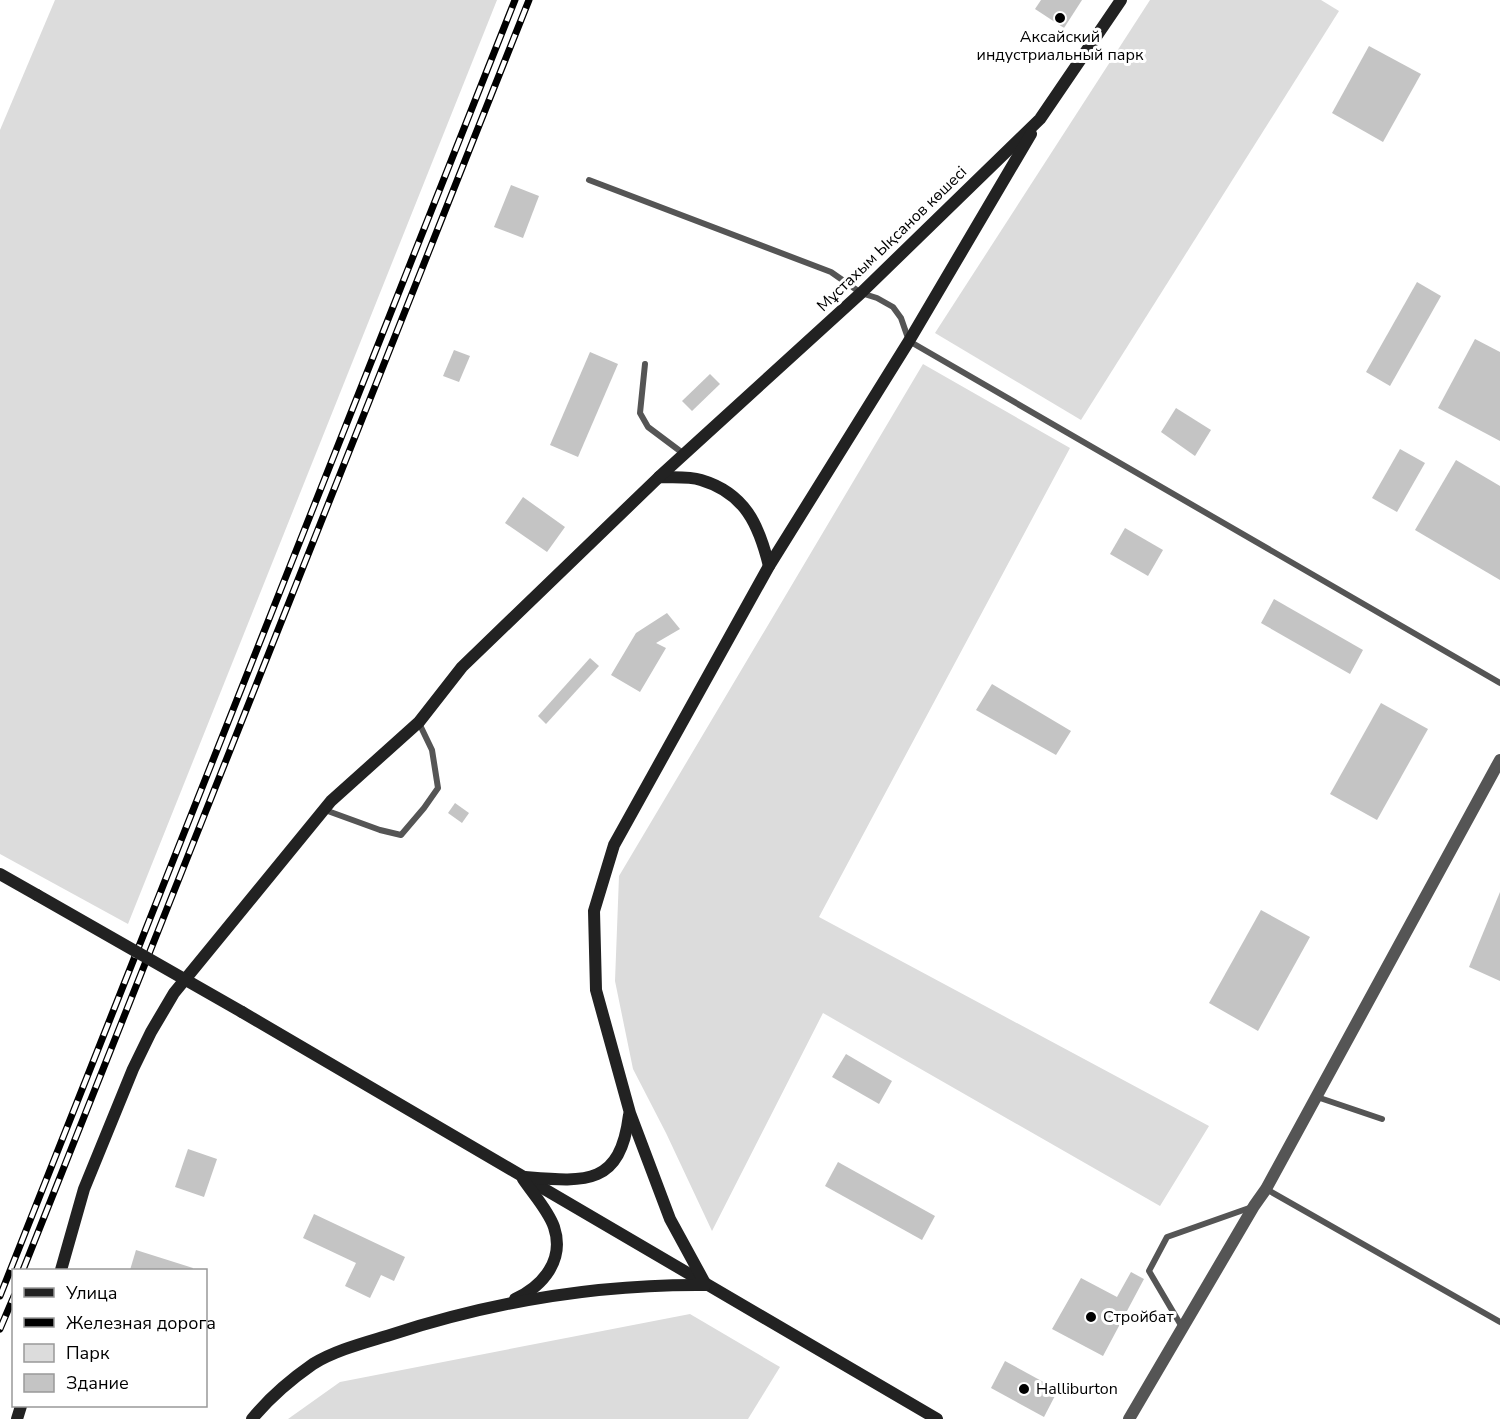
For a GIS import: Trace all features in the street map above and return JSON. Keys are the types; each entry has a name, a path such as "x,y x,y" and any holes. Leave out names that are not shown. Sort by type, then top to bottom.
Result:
{"main road":[{"name":"Мұстахым Ықсанов көшесі","path":"61,1269 84,1189 133,1069 151,1032 174,993 331,801 419,722 462,668 659,477 861,294 1040,119 1120,0"},
{"path":"706,1285 669,1219 630,1113 596,990 594,911 614,845 769,566 909,341 1040,119"},
{"path":"659,477 700,480 729,493 744,506 752,517 763,540 769,566"},
{"path":"0,874 242,1012 937,1419"},
{"path":"521,1176 567,1180 602,1173 613,1164 621,1152 627,1136 630,1113"},
{"path":"497,1307 528,1293 540,1284 553,1263 556,1251 553,1226 521,1176"},
{"path":"252,1419 283,1386 315,1363 346,1349 422,1324 497,1307 600,1289 706,1285"}],"street":[{"path":"1129,1419 1266,1189 1500,760"}],"lane":[{"path":"590,180 831,272 861,294 877,298 893,307 901,318 909,341 1500,683"},
{"path":"645,364 640,413 648,427 684,454"},
{"path":"324,810 401,835 438,788 432,750 419,722"},
{"path":"1317,1097 1382,1119"},
{"path":"1266,1189 1500,1322"},
{"path":"1182,1328 1149,1271 1167,1238 1254,1206"}],"green space":[{"path":"55,0 497,0 128,924 0,854 0,130"},
{"path":"1150,0 1321,0 1339,11 1081,420 935,333"},
{"path":"923,364 1070,448 819,917 1209,1126 1160,1206 823,1013 712,1231 633,1069 615,981 619,876"},
{"path":"690,1314 780,1367 748,1419 288,1419 340,1382"}],"building":[{"name":"Аксайский индустриальный парк","path":"1041,0 1082,0 1064,28 1035,9"},
{"path":"1369,46 1421,74 1383,142 1332,113"},
{"path":"511,185 539,196 523,238 494,227"},
{"path":"1417,282 1441,296 1390,386 1366,372"},
{"path":"1475,339 1500,352 1500,441 1438,408"},
{"path":"454,350 470,356 459,382 443,376"},
{"path":"590,352 618,364 578,457 550,445"},
{"path":"710,374 720,384 692,411 682,401"},
{"path":"1176,408 1211,430 1195,456 1161,432"},
{"path":"1400,449 1425,463 1397,512 1372,498"},
{"path":"1456,460 1500,486 1500,580 1415,530"},
{"path":"523,497 565,527 547,552 505,523"},
{"path":"1125,528 1163,550 1148,576 1110,554"},
{"path":"1274,599 1363,650 1350,674 1261,623"},
{"path":"667,613 680,629 656,643 666,648 640,692 611,675 636,633"},
{"path":"590,658 599,666 546,724 538,716"},
{"path":"992,684 1071,731 1056,755 976,710"},
{"path":"1381,703 1428,729 1377,820 1330,794"},
{"path":"455,803 469,813 462,823 448,813"},
{"path":"1500,892 1500,981 1469,967"},
{"path":"1261,910 1310,937 1258,1031 1209,1003"},
{"path":"846,1054 892,1081 879,1104 832,1077"},
{"path":"188,1149 217,1159 204,1197 175,1187"},
{"path":"838,1162 935,1216 922,1240 825,1186"},
{"path":"314,1214 405,1257 394,1281 381,1275 370,1298 345,1286 356,1263 303,1238"},
{"path":"136,1250 193,1268 192,1269 130,1269"},
{"name":"Стройбат","path":"1131,1272 1144,1279 1103,1356 1052,1329 1081,1278 1117,1297"},
{"name":"Halliburton","path":"1005,1361 1058,1390 1044,1417 991,1388"}],"railway":[{"path":"0,1296 515,0"},
{"path":"23,1269 529,0"},
{"path":"0,1329 12,1301"}],"place":[{"name":"Аксайский индустриальный парк","path":"1060,18"},
{"name":"Стройбат","path":"1091,1317"},
{"name":"Halliburton","path":"1024,1389"}]}
